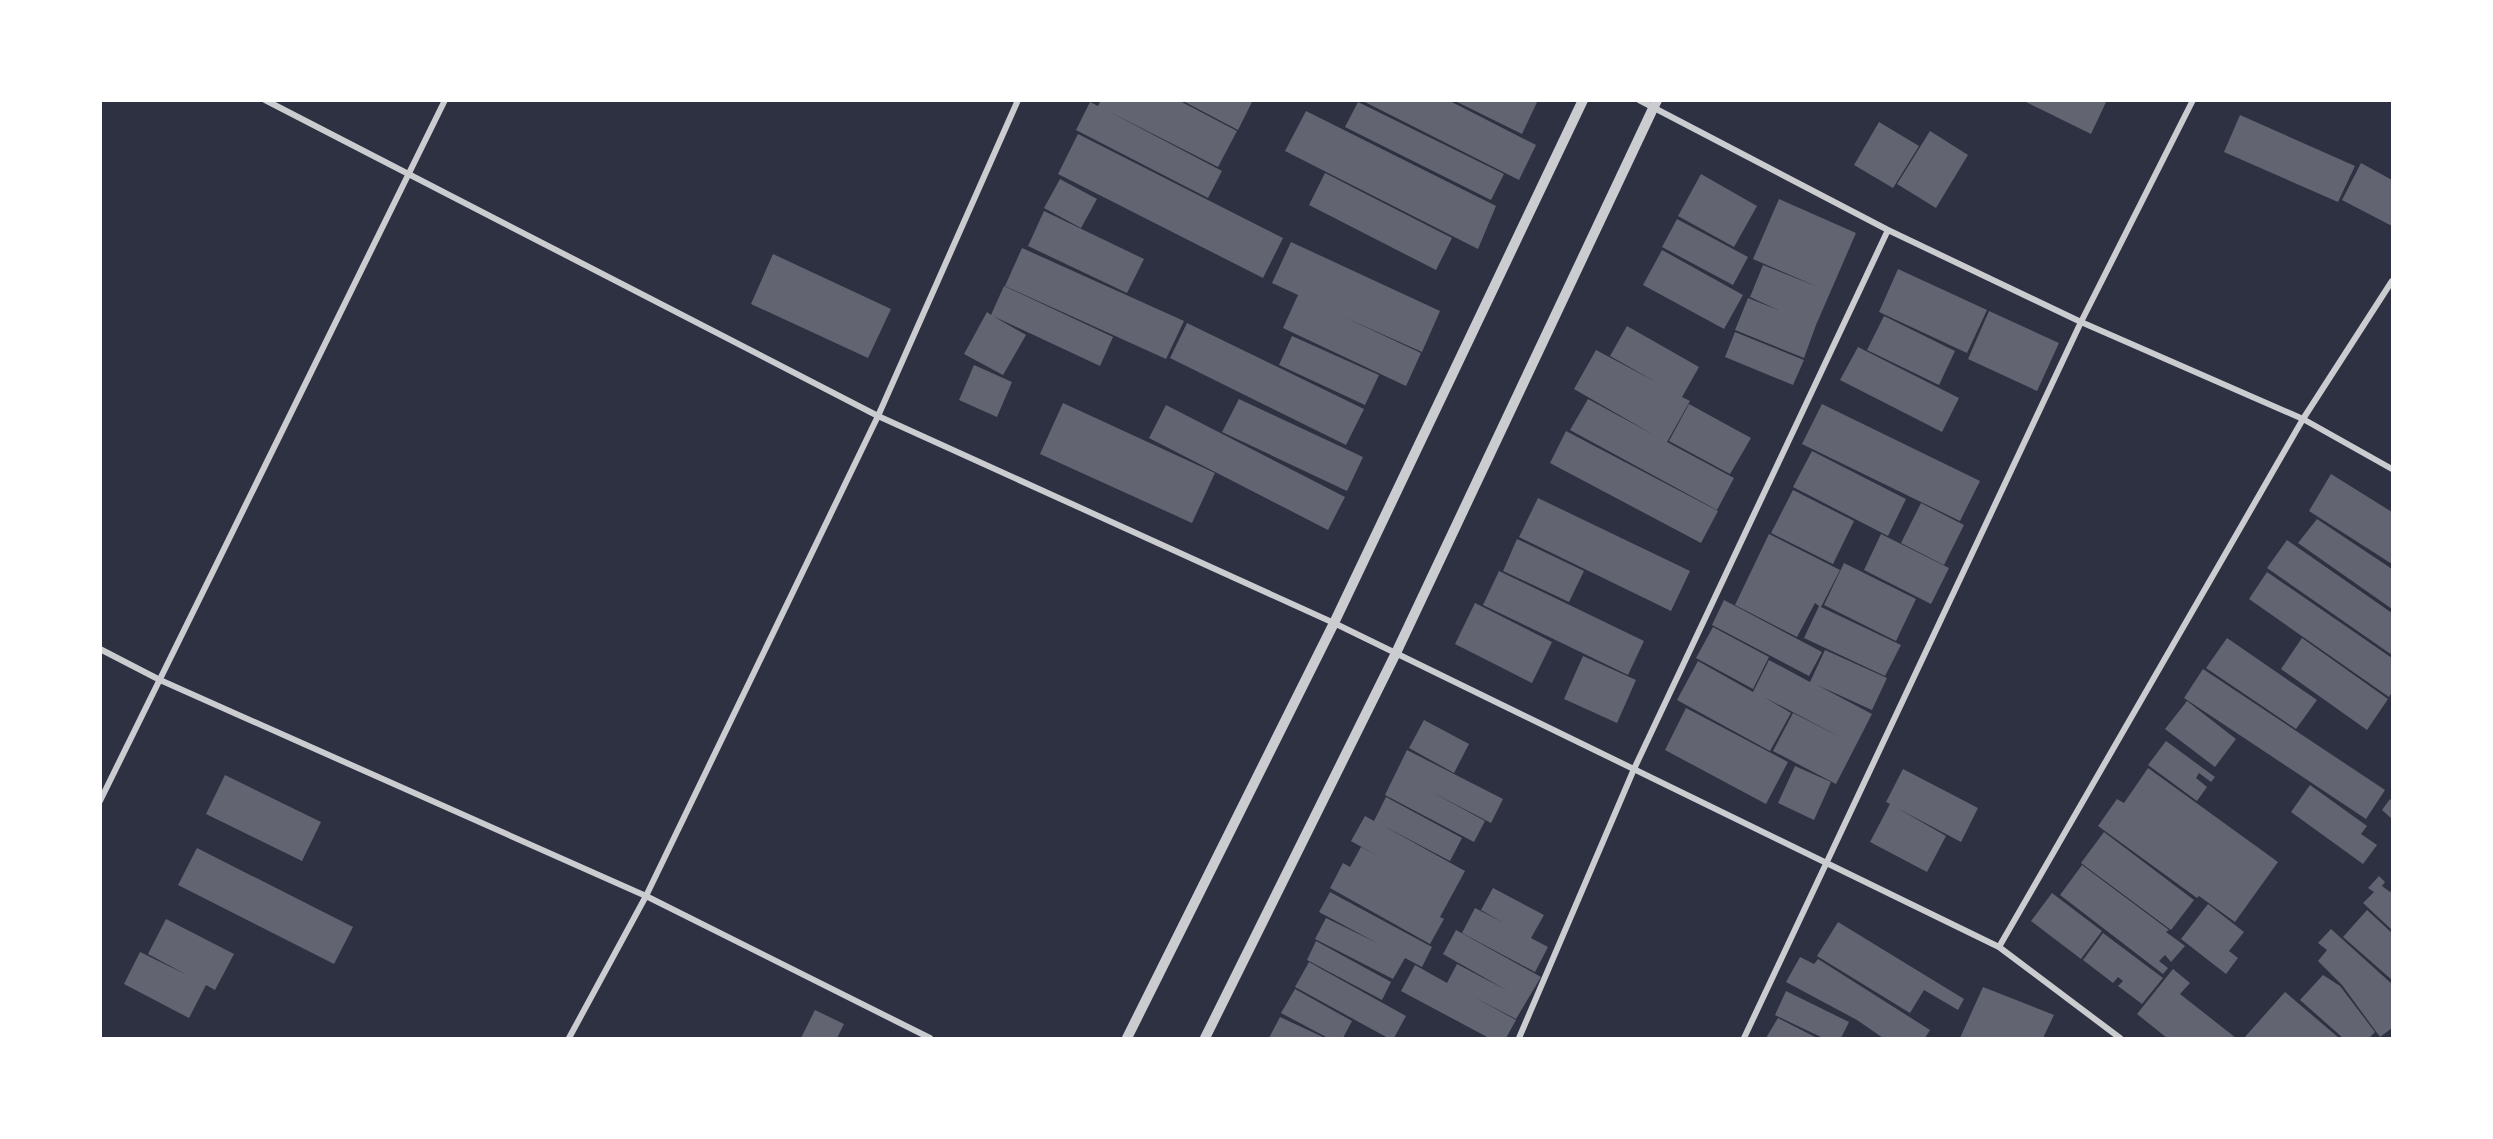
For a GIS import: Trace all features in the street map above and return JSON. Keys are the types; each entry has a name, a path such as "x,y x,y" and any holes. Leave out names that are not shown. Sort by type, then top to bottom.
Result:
{"street":[{"path":"265,100 878,416 1334,622 1999,947 2120,1038"},
{"path":"100,801 445,100"},
{"path":"569,1038 646,897 878,416 1018,100"},
{"path":"1127,1038 1334,622 1583,100"},
{"path":"1639,100 1655,104 1888,230 2081,322 2303,419 2392,469"},
{"path":"1744,1038 2081,322 2193,100"},
{"path":"1205,1038 1396,653 1655,104"},
{"path":"1519,1038 1634,769 1888,230"},
{"path":"1999,947 2303,419 2392,281"},
{"path":"100,649 160,680 646,897 930,1038"}],"building":[{"path":"1101,100 1178,100 1237,131 1218,167 1106,110 1222,171 1208,198 1076,130 1090,102 1098,106"},
{"path":"1181,100 1253,100 1238,130"},
{"path":"1361,100 1448,100 1536,145 1519,180"},
{"path":"1453,100 1538,100 1522,134"},
{"path":"2022,100 2107,100 2091,134"},
{"path":"1358,102 1504,174 1491,200 1345,127"},
{"path":"1306,111 1496,206 1478,249 1285,151"},
{"path":"2240,115 2355,166 2338,202 2224,152"},
{"path":"1879,122 1919,146 1893,188 1854,165"},
{"path":"1930,131 1968,155 1936,208 1897,184"},
{"path":"1078,134 1283,238 1263,278 1058,174"},
{"path":"2361,163 2392,180 2392,226 2342,200"},
{"path":"1325,173 1452,238 1436,270 1309,205"},
{"path":"1701,174 1757,206 1734,247 1678,216"},
{"path":"1060,179 1097,199 1081,228 1044,208"},
{"path":"1779,199 1856,233 1804,358 1735,330 1748,298 1778,310 1750,297 1763,265 1818,287 1753,259"},
{"path":"1044,211 1144,259 1127,293 1028,246"},
{"path":"1677,219 1748,257 1733,285 1662,247"},
{"path":"1291,242 1440,311 1422,352 1344,317 1421,353 1406,386 1283,328 1298,295 1272,283"},
{"path":"1022,248 1184,321 1166,359 1005,286"},
{"path":"1662,250 1743,295 1724,329 1643,285"},
{"path":"773,254 891,309 868,358 751,304"},
{"path":"1898,269 1987,310 1967,353 1879,312"},
{"path":"1004,286 1113,337 1100,366 993,316 1026,335 1003,375 964,354 987,312 991,315"},
{"path":"1989,311 2059,343 2037,391 1968,359"},
{"path":"1884,316 1955,351 1939,385 1867,350"},
{"path":"1187,323 1364,409 1346,445 1170,358"},
{"path":"1627,326 1699,367 1682,397 1690,401 1667,442 1734,478 1717,510 1570,430 1588,399 1654,435 1574,389 1596,350 1656,382 1610,356"},
{"path":"1735,332 1804,360 1793,385 1725,357"},
{"path":"1292,336 1379,375 1365,405 1279,365"},
{"path":"1858,347 1959,398 1942,432 1840,380"},
{"path":"974,365 1012,382 997,417 959,400"},
{"path":"1239,399 1363,457 1347,491 1222,432"},
{"path":"1063,403 1215,473 1192,523 1040,454"},
{"path":"1689,404 1751,438 1730,474 1669,441"},
{"path":"1822,404 1980,481 1960,521 1802,444"},
{"path":"1166,405 1345,497 1328,530 1149,438"},
{"path":"1566,431 1718,511 1701,543 1550,463"},
{"path":"1812,451 1906,499 1888,536 1793,487"},
{"path":"2331,474 2392,512 2392,564 2309,511"},
{"path":"1793,490 1854,521 1833,564 1771,533"},
{"path":"1538,498 1690,571 1671,611 1519,537"},
{"path":"1921,503 1964,525 1944,565 1901,543"},
{"path":"2317,519 2392,569 2392,609 2298,543"},
{"path":"1769,534 1840,570 1821,607 1901,645 1885,676 1804,638 1819,606 1815,603 1797,637 1735,605"},
{"path":"1881,534 1949,568 1931,604 1864,570"},
{"path":"1517,539 1584,571 1569,602 1503,571"},
{"path":"2287,540 2392,613 2392,655 2267,568"},
{"path":"1844,563 1916,599 1896,641 1824,605"},
{"path":"1499,571 1644,641 1628,675 1483,605"},
{"path":"2267,572 2392,658 2392,692 2389,697 2249,599"},
{"path":"1724,600 1822,652 1809,676 1712,625"},
{"path":"1475,603 1552,642 1532,683 1455,644"},
{"path":"1713,627 1769,657 1753,689 1696,658"},
{"path":"2227,638 2317,700 2296,729 2206,668"},
{"path":"2302,638 2388,699 2367,730 2281,669"},
{"path":"1825,650 1887,678 1872,710 1817,685 1872,714 1836,784 1773,751 1793,713 1842,738 1764,697 1791,713 1770,751 1677,700 1698,661 1753,692 1769,660 1810,682"},
{"path":"1583,656 1636,680 1617,723 1564,699"},
{"path":"2203,669 2385,790 2366,819 2184,698"},
{"path":"2187,701 2236,739 2215,767 2165,729"},
{"path":"1686,708 1788,762 1766,804 1665,750"},
{"path":"1424,720 1469,744 1454,773 1409,748"},
{"path":"2166,741 2215,777 2211,782 2199,773 2196,778 2207,787 2197,801 2148,765"},
{"path":"1407,750 1503,799 1491,823 1430,791 1485,821 1474,842 1385,795"},
{"path":"1795,766 1831,782 1814,820 1778,803"},
{"path":"2148,768 2278,862 2235,922 2199,896 2197,898 2098,826 2117,799 2124,803"},
{"path":"1903,769 1978,808 1961,842 1897,808 1946,836 1927,872 1870,842 1890,804 1886,802"},
{"path":"225,775 321,822 302,861 206,814"},
{"path":"2310,785 2367,826 2361,834 2377,845 2363,864 2291,812"},
{"path":"1386,797 1462,838 1450,861 1382,825 1465,871 1440,917 1444,919 1430,944 1330,888 1343,863 1350,867 1361,847 1381,858 1351,841 1365,816 1374,821"},
{"path":"2390,799 2392,801 2392,819 2382,810"},
{"path":"2104,832 2194,900 2171,930 2081,863"},
{"path":"197,848 353,927 334,964 178,885"},
{"path":"2082,865 2169,930 2166,932 2185,946 2171,962 2165,955 2159,961 2168,968 2163,974 2060,895"},
{"path":"2379,876 2385,882 2382,886 2390,892 2392,889 2392,930 2363,903 2374,892 2368,888"},
{"path":"1493,888 1544,915 1531,938 1548,947 1535,972 1462,933 1475,908 1502,922 1481,910"},
{"path":"1330,892 1432,947 1422,967 1405,958 1393,979 1315,939 1326,918 1377,943 1319,912"},
{"path":"2052,893 2102,931 2081,959 2031,921"},
{"path":"2208,904 2244,932 2229,951 2238,958 2226,974 2181,939"},
{"path":"2367,910 2392,933 2392,980 2343,937"},
{"path":"166,919 234,954 215,990 206,985 189,1018 124,984 140,952 187,975 148,954"},
{"path":"1838,922 1964,999 1958,1010 1924,990 1910,1013 1817,956"},
{"path":"2331,929 2392,984 2392,1028 2380,1037 2342,985 2318,961 2327,950 2318,943"},
{"path":"1456,930 1541,977 1516,1019 1474,997 1516,1020 1506,1038 1489,1038 1401,991 1415,965 1447,983 1457,964 1508,991 1443,954"},
{"path":"2103,933 2163,978 2142,1004 2118,986 2123,981 2118,977 2113,983 2083,960"},
{"path":"1316,941 1391,982 1382,1000 1307,960"},
{"path":"1800,957 1814,964 1818,959 1930,1030 1925,1038 1883,1038 1857,1020 1786,982"},
{"path":"1309,962 1406,1016 1394,1038 1388,1038 1295,987"},
{"path":"2173,969 2190,983 2180,994 2236,1038 2167,1038 2137,1014"},
{"path":"2323,975 2340,986 2375,1032 2369,1038 2343,1038 2300,1000"},
{"path":"1983,987 2054,1015 2043,1038 1960,1038"},
{"path":"1295,989 1352,1021 1343,1038 1328,1038 1281,1013"},
{"path":"1786,991 1849,1022 1841,1038 1823,1038 1775,1015"},
{"path":"2285,992 2339,1038 2244,1038"},
{"path":"815,1010 844,1024 837,1038 801,1038"},
{"path":"1280,1017 1325,1038 1269,1038"},
{"path":"1778,1018 1817,1038 1766,1038"}]}
